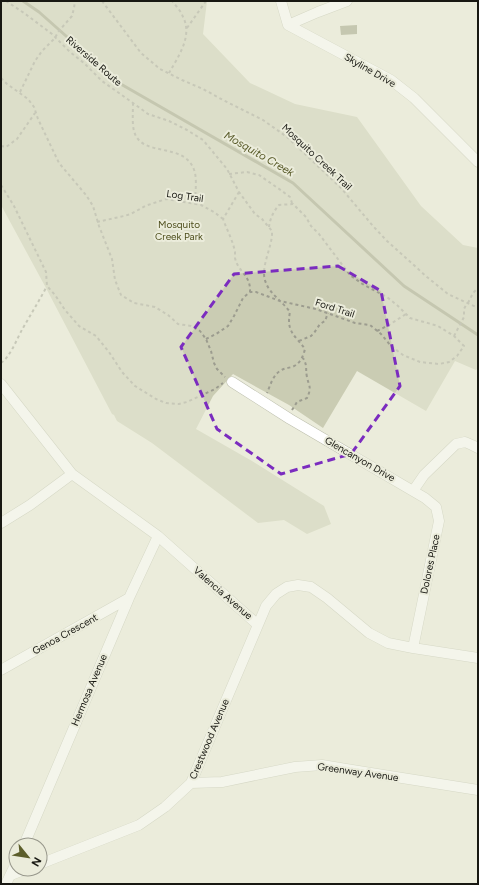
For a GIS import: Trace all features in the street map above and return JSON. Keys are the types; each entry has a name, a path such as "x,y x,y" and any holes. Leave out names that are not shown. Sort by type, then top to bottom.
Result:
{"street":[{"path":"281,1 288,25 347,1"},
{"name":"Skyline Drive","path":"288,25 391,80 414,98 478,162"},
{"name":"Glencanyon Drive","path":"231,382 290,419 413,491"},
{"name":"Valencia Avenue","path":"1,384 72,474 158,536 258,625 266,606 276,594 287,587 298,585 311,587 369,633 388,643 478,658"},
{"path":"413,491 424,475 456,444 465,442 478,448"},
{"path":"1,523 30,505 72,474"},
{"name":"Dolores Place","path":"413,491 436,507 439,520 413,648"},
{"name":"Hermosa Avenue","path":"27,837 129,598 158,536"},
{"name":"Genoa Crescent","path":"1,670 129,598"},
{"name":"Crestwood Avenue","path":"48,861 140,825 165,807 191,783 258,625"},
{"name":"Greenway Avenue","path":"191,783 222,782 295,767 322,765 478,790"}],"path":[{"name":"Riverside Route","path":"6,1 24,13 55,38 102,81 148,114 168,121 203,140 229,174 239,192 255,214 269,227"},
{"path":"20,92 42,51 55,38 58,32 72,16 75,1"},
{"name":"Mosquito Creek Trail","path":"102,1 141,53 160,69 263,120 287,137 341,188 387,241 448,294 478,308"},
{"path":"169,73 186,39 187,28 184,17 172,1"},
{"path":"187,28 206,1"},
{"path":"1,78 28,99 34,107 38,120 59,163 86,195 93,206 97,222 112,259 115,280 122,295 134,303 155,307 168,315 178,324 191,326 200,331 206,339 217,368 221,374 231,382"},
{"path":"133,103 134,131 138,140 146,146 180,154 193,167 196,184 195,204"},
{"path":"1,146 6,147 17,139 35,112"},
{"path":"229,174 247,172 259,175 290,197 293,204 306,217 311,226 319,234 350,275 364,285 387,297 410,318 438,326 454,336 464,317 464,309 467,303 478,288"},
{"path":"1,185 14,206 46,272 47,286 6,357 1,362"},
{"path":"206,339 228,326 243,298 250,292 248,278 239,268 235,259 235,252 222,219 239,192"},
{"name":"Log Trail","path":"97,222 124,216 145,206 166,199 207,207 222,219"},
{"path":"264,402 278,371 298,364 303,358 305,349 291,332 288,320 290,312 269,289 265,282 264,271 272,238 272,231 269,227 270,220 279,205 293,204"},
{"path":"47,286 79,326 96,336 122,372 135,386 156,399 172,404 183,403 224,383 231,382"},
{"name":"Ford Trail","path":"250,292 262,294 280,301 316,309 355,323 370,325 382,334 391,346 403,355 420,362 439,364 449,362 457,356 464,346 454,336"},
{"path":"299,342 311,336 324,321 328,313"},
{"path":"377,331 406,314"},
{"path":"290,419 292,409 297,402 307,398 310,392 306,365 303,358"}],"highlighted area":[{"path":"338,266 381,291 400,386 351,454 281,474 217,429 181,347 234,274"}],"green space":[{"name":"Mosquito Creek Park","path":"1,1 207,1 203,34 250,83 295,104 357,117 421,206 463,245 478,248 478,368 476,370 455,361 426,411 357,371 323,428 289,405 233,374 213,396 196,429 252,461 324,506 331,524 307,534 284,520 258,523 152,443 117,421 112,414 1,205"}],"shaded area":[{"path":"357,25 357,34 341,35 340,26"}],"waterway":[{"name":"Mosquito Creek","path":"23,1 39,12 119,83 293,183 404,286 478,335"}]}
